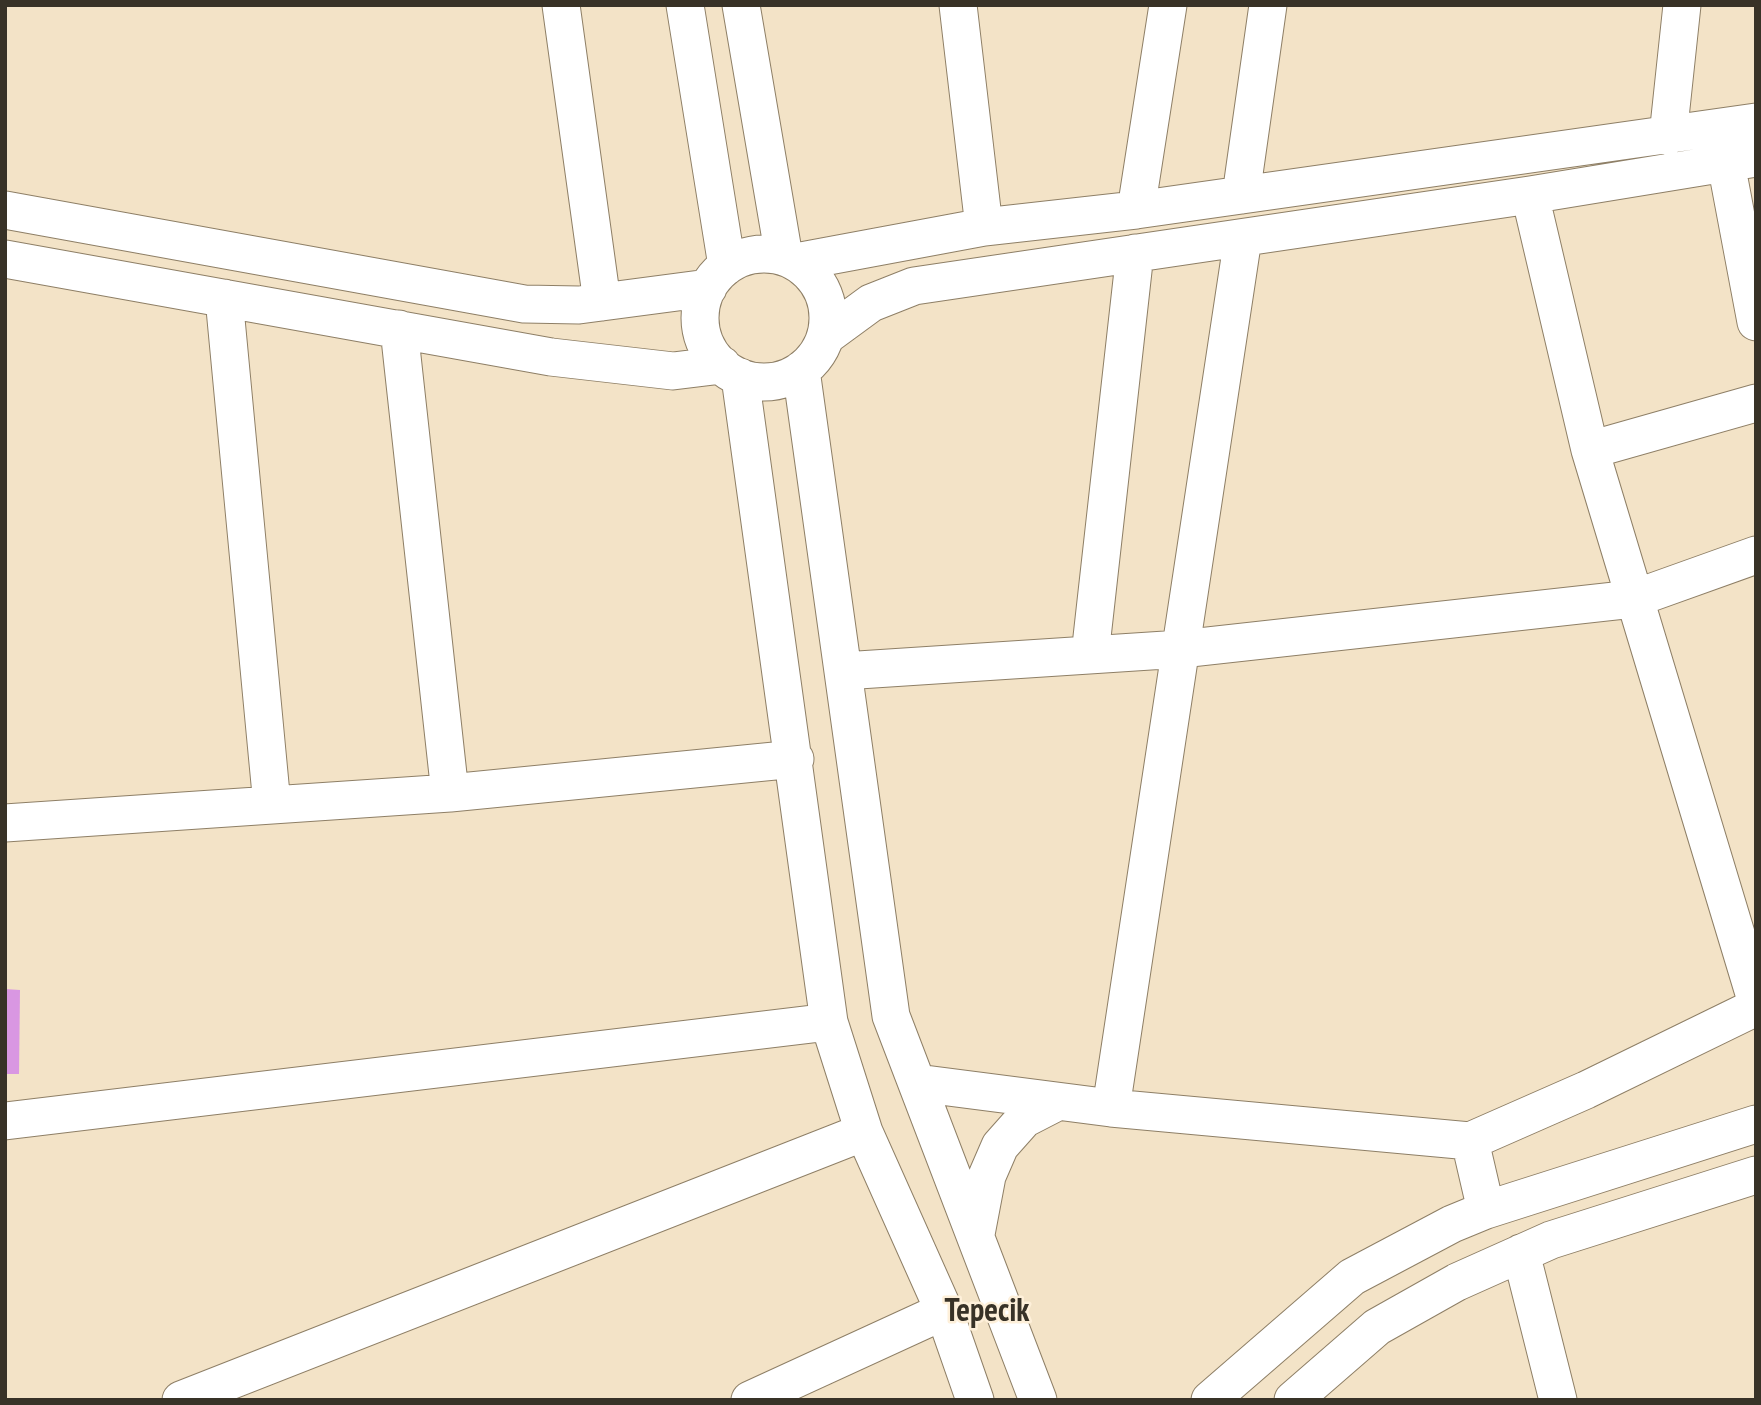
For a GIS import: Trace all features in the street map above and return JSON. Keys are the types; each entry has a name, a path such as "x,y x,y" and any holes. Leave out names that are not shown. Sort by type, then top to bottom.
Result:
{"street":[{"path":"561,5 602,302"},
{"path":"685,5 718,277 700,320 704,337 731,371 795,759 829,1022 863,1132 944,1311 975,1400"},
{"path":"5,259 551,358 634,369 731,371 772,381 801,370 817,355 826,336 829,315 824,294 813,275 790,260 741,5"},
{"path":"958,5 984,227"},
{"path":"1136,210 1168,5"},
{"path":"1241,195 1268,5"},
{"path":"1668,136 1682,5"},
{"path":"5,210 524,304 602,302 718,277 754,255 790,260 984,227 1136,210 1756,122"},
{"path":"826,336 871,303 914,286 1530,195 1741,160 1756,322"},
{"path":"1530,195 1590,450 1756,1000"},
{"path":"1111,1108 1243,238"},
{"path":"1090,655 1135,253"},
{"path":"223,298 272,805"},
{"path":"399,329 450,793"},
{"path":"801,370 891,1016 1038,1400"},
{"path":"1590,450 1756,403"},
{"path":"843,671 1181,649 1633,599 1756,555"},
{"path":"5,824 450,793 795,759"},
{"path":"917,1083 1111,1108 1470,1141 1586,1090 1756,1007"},
{"path":"5,1121 829,1022"},
{"path":"976,1234 986,1176 1000,1146 1024,1119 1057,1102"},
{"path":"1210,1400 1352,1277 1452,1224 1486,1210 1756,1124"},
{"path":"181,1400 863,1132"},
{"path":"1470,1141 1486,1210"},
{"path":"1293,1400 1377,1326 1457,1282 1551,1240 1756,1175"},
{"path":"1521,1253 1558,1400"},
{"path":"750,1400 944,1311"}],"building":[{"path":"5,989 20,990 19,1074 5,1074"}],"district":[{"name":"Tepecik","path":"987,1312"}]}
